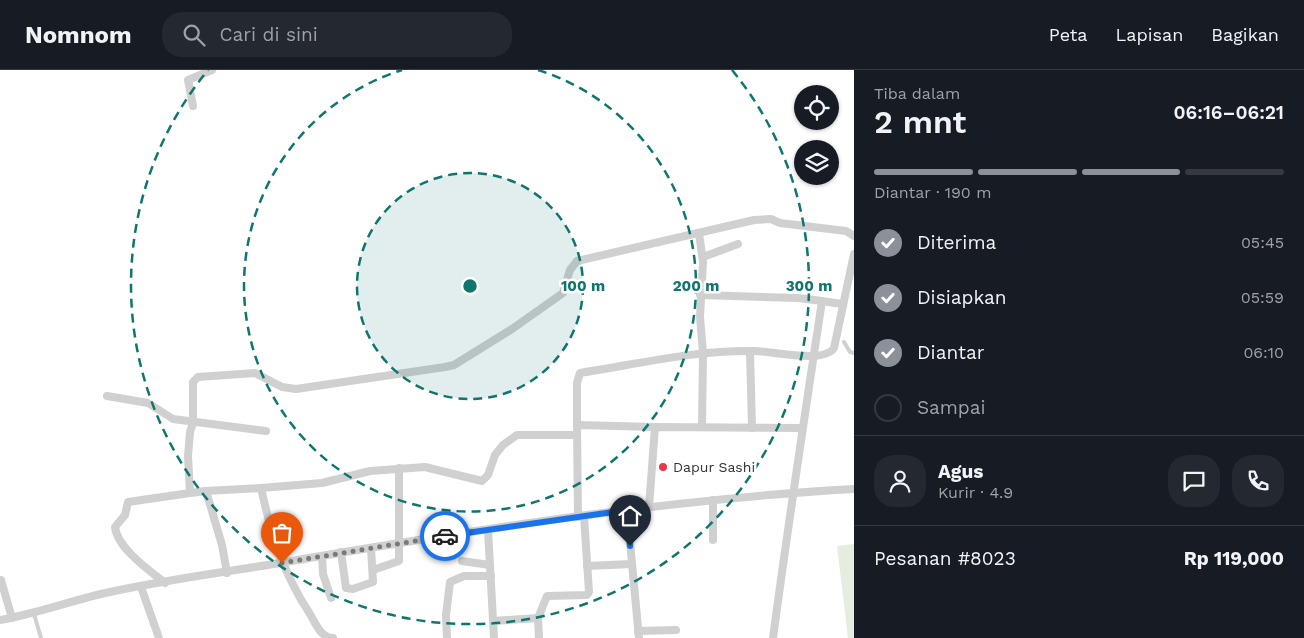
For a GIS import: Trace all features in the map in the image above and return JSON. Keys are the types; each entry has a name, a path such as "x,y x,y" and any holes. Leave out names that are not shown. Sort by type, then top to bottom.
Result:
{"street":[{"path":"192,106 188,80 212,70"},
{"path":"190,492 188,456 192,423 193,382 198,377 255,372 282,387 296,389 445,367 454,364 512,329 564,293 570,270 578,261 765,219 846,231 854,236"},
{"path":"699,233 702,257 700,295 702,428"},
{"path":"702,257 738,244"},
{"path":"539,638 538,618 547,596 587,595 589,592 581,516 577,435 577,383 580,373 702,353 750,350 816,356 828,355 834,348 854,254"},
{"path":"700,295 798,298 842,304"},
{"path":"773,638 802,428 816,356 822,301"},
{"path":"750,350 752,428"},
{"path":"107,396 148,403 173,419 192,423 266,431"},
{"path":"577,425 802,428"},
{"path":"649,507 656,427"},
{"path":"165,583 130,553 118,537 115,527 125,515 128,502 190,492 322,483 370,471 399,468 425,467 482,481 488,475 495,455 502,445 517,435 577,435"},
{"path":"373,570 397,564 399,561 399,468"},
{"path":"261,488 282,563 296,594 322,634 333,638"},
{"path":"0,620 34,614 101,594 399,543 649,507 793,492 854,489"},
{"path":"206,491 222,545 227,573"},
{"path":"712,540 713,500"},
{"path":"627,510 639,634 676,630"},
{"path":"488,530 494,638"},
{"path":"341,552 346,588 349,589 371,584 374,579 371,548"},
{"path":"322,556 323,574 331,598"},
{"path":"462,560 490,564"},
{"path":"587,566 631,564"},
{"path":"447,638 446,615 450,582 464,576 491,576"},
{"path":"1,580 12,618"},
{"path":"142,587 159,638"},
{"path":"493,622 538,618"}],"lane":[{"path":"844,342 850,352 854,353"},
{"path":"34,614 42,638"}],"shaded area":[{"path":"854,544 854,638 848,638 837,546"}],"way so far":[{"path":"282,563 445,536"}],"place":[{"name":"Dapur Sashi","path":"663,467"}],"route":[{"path":"445,536 627,510 630,546"}]}
